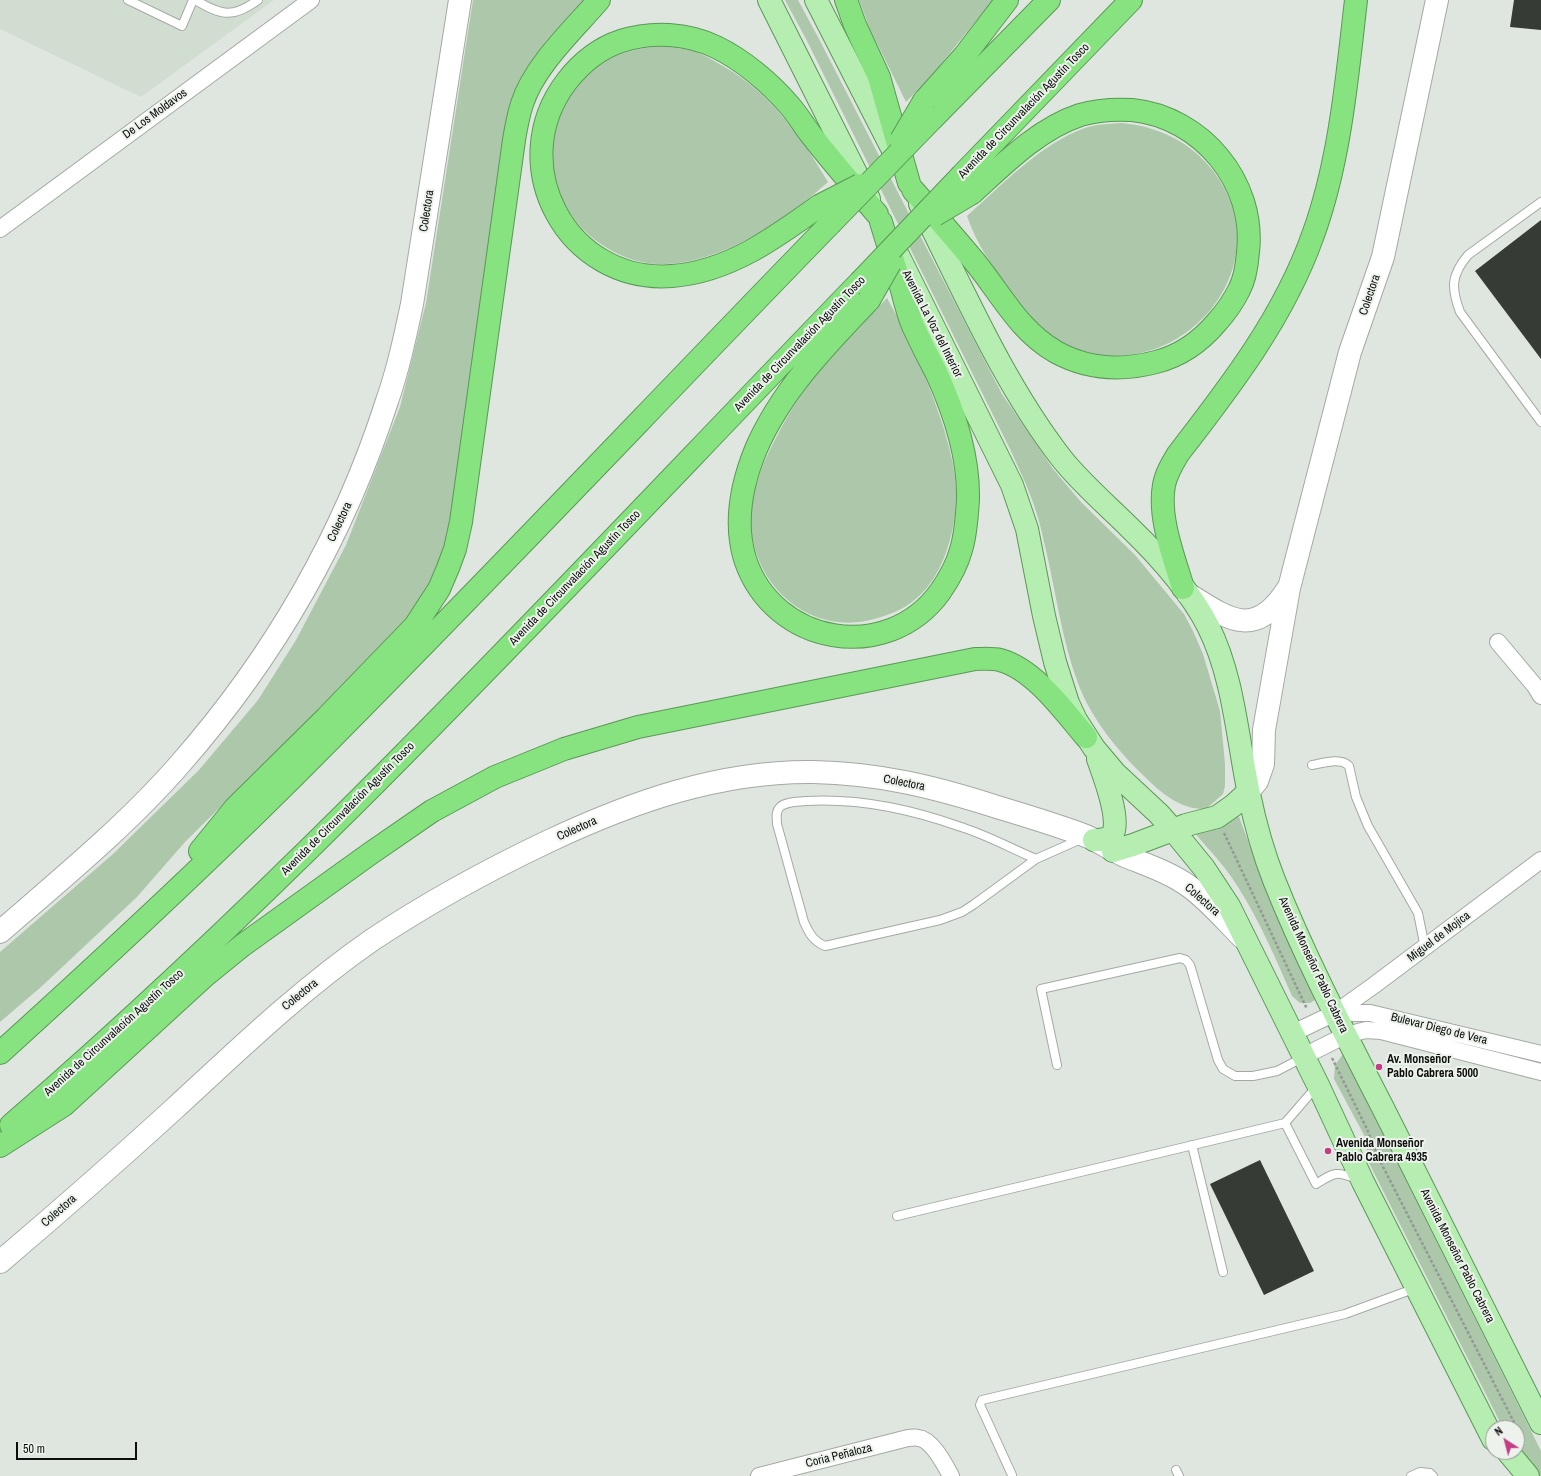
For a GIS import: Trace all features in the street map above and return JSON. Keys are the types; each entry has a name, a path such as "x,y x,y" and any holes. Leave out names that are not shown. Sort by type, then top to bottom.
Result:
{"highway":[{"path":"137,927 235,808 401,642 426,611 439,589 455,549 462,522 514,140 522,104 529,86 539,70 599,0"},
{"path":"846,0 855,25 879,77 911,186 977,264 1022,326 1038,341 1056,352 1076,361 1098,367 1118,368 1142,366 1166,360 1190,347 1210,331 1227,311 1240,288 1247,266 1249,243 1248,221 1244,201 1226,165 1214,150 1183,126 1165,118 1145,112 1123,110 1102,110 1081,115 1038,137 1000,167 967,184"},
{"path":"0,1053 137,927 239,830 362,708 882,172 928,109 964,55 1007,0"},
{"path":"928,109 1048,0"},
{"name":"Avenida de Circunvalación Agustín Tosco","path":"0,1135 155,996 335,824 529,626 864,291 911,230 967,184 1131,0"},
{"path":"1186,591 1165,524 1163,503 1164,484 1171,465 1178,454 1243,366 1272,320 1292,285 1310,242 1328,184 1334,156 1347,76 1356,0"},
{"path":"864,291 777,410 757,448 750,465 745,483 740,515 741,544 745,559 752,576 771,602 795,621 815,631 837,636 853,637 870,636 888,631 906,623 922,612 935,599 946,584 961,551 966,526 968,496 965,460 960,440 944,391 912,324 879,218 780,95 767,83 731,56 702,41 675,36 651,34 634,37 599,51 584,62 560,89 551,105 542,137 542,172 546,189 556,212 572,236 600,259 632,273 651,276 672,276 712,268 745,255 760,247 819,206 882,172"},
{"path":"0,1146 64,1105 226,959 365,857 432,812 463,794 515,769 564,749 638,727 975,659 1000,660 1020,669 1048,693 1090,743"}],"main road":[{"name":"Avenida La Voz del Interior","path":"769,0 992,442 1012,485 1027,528 1044,616 1055,662 1068,703 1090,743"},
{"path":"816,0 911,186"},
{"name":"Avenida Monseñor Pablo Cabrera","path":"911,186 997,356 1032,417 1064,461 1092,493 1132,530 1186,591 1207,624 1216,643 1223,665 1235,714 1248,792 1261,842 1276,885 1299,938 1346,1035 1541,1423"},
{"path":"1090,743 1115,774 1159,814 1173,830 1217,887 1229,906 1250,945 1293,1033 1363,1182 1485,1422"},
{"path":"1090,743 1111,799 1115,821 1111,835 1104,839 1090,838"},
{"path":"1113,851 1155,838 1173,830 1217,817 1234,805 1248,792"},
{"path":"1504,1460 1512,1476"},
{"path":"1515,1460 1528,1476"}],"street":[{"name":"De Los Moldavos","path":"0,229 311,0"},
{"name":"Colectora","path":"0,932 134,812 180,765 249,677 303,593 328,547 352,497 370,450 388,400 401,350 412,304 460,0"},
{"name":"Colectora","path":"1248,792 1257,781 1263,764 1264,730 1289,588 1350,352 1383,257 1437,0"},
{"path":"1186,591 1227,618 1246,621 1269,613 1278,604 1289,588"},
{"path":"1498,642 1535,686 1541,696"},
{"name":"Colectora","path":"0,1262 113,1165 272,1018 370,942 411,915 488,871 573,830 614,812 661,795 699,785 736,778 810,772 838,773 901,780 936,789 1023,815 1090,838 1113,851 1170,875 1186,884 1203,897 1250,945"},
{"name":"Miguel de Mojica","path":"1293,1033 1335,1012 1373,986 1541,860"},
{"name":"Bulevar Diego de Vera","path":"1335,1012 1370,1012 1541,1054"},
{"name":"Bulevar Diego de Vera","path":"1304,1056 1346,1035 1366,1030 1381,1031 1541,1072"},
{"name":"Coria Peñaloza","path":"759,1476 908,1438 919,1437 925,1440 936,1451 951,1476"}],"lane":[{"path":"128,0 182,26 194,0 216,11 229,13 236,12 258,0"},
{"path":"1541,202 1468,255 1458,267 1454,280 1454,296 1460,312 1541,422"},
{"path":"1312,765 1340,761 1346,762 1349,766 1356,798 1361,812 1418,913 1425,948"},
{"path":"1036,859 960,826 928,816 876,805 851,801 828,800 790,802 781,806 776,813 777,824 804,922 811,936 817,942 825,946 940,920 962,912 1036,859 1090,838"},
{"path":"1057,1065 1041,989 1180,958 1186,960 1190,965 1218,1060 1223,1069 1234,1076 1254,1076 1276,1071 1304,1056"},
{"path":"897,1216 1285,1122 1318,1085"},
{"path":"1285,1122 1316,1184 1333,1174 1344,1174 1363,1182"},
{"path":"1192,1145 1223,1272"},
{"path":"1012,1475 980,1405 982,1400 1346,1314 1417,1288"},
{"path":"1411,1476 1420,1472 1430,1473 1433,1476"}],"path":[{"path":"1221,826 1314,1023"},
{"path":"1325,1046 1367,1129 1378,1157 1513,1420"}],"shaded area":[{"path":"0,0 274,0 141,97 0,29"}],"green space":[{"path":"473,0 585,0 531,68 454,517 436,568 422,596 404,625 185,842 137,897 41,987 0,1022 0,952 113,854 199,770 258,700 296,640 346,545 400,407 426,303"},
{"path":"785,0 798,0 1002,394 1053,469 1081,502 1135,555 1184,614 1193,631 1203,654 1220,711 1225,764 1225,786 1223,794 1206,809 1188,807 1164,794 1134,766 1116,746 1091,711 1079,686 1073,668 1063,632 1040,526 1025,482 807,41"},
{"path":"859,0 993,0 927,81 906,102 870,29"},
{"path":"660,46 674,47 703,55 740,77 755,89 770,102 795,132 807,148 828,182 772,225 728,249 706,257 683,262 652,264 637,261 614,252 601,244 579,225 564,202 555,177 553,150 557,124 568,99 585,77 608,60 620,54"},
{"path":"1121,123 1148,128 1173,137 1205,161 1214,172 1233,210 1237,248 1227,284 1206,314 1178,338 1143,353 1104,355 1064,343 1047,332 1032,318 1019,302 979,244 967,216 1022,166 1052,144 1085,128 1103,124"},
{"path":"887,298 932,393 946,435 956,490 953,527 950,542 939,569 922,593 912,602 900,610 878,618 854,623 830,621 809,614 789,601 773,585 761,565 753,543 751,518 752,502 767,456 774,441 800,397 841,347"},
{"path":"1238,814 1268,896 1315,1000 1310,1003 1300,1003 1292,996 1267,941 1246,900 1228,872 1194,832 1218,827"},
{"path":"1343,1054 1541,1451 1541,1476 1538,1476 1525,1459 1525,1420 1499,1420 1368,1161 1365,1137 1334,1079 1335,1065"}],"building":[{"path":"1514,0 1541,0 1541,30 1510,27"},
{"path":"1541,220 1541,359 1475,271"},
{"path":"1260,1160 1314,1271 1264,1295 1210,1184"}],"place":[{"name":"Av. Monseñor Pablo Cabrera 5000","path":"1379,1067"},
{"name":"Avenida Monseñor Pablo Cabrera 4935","path":"1328,1151"}]}
